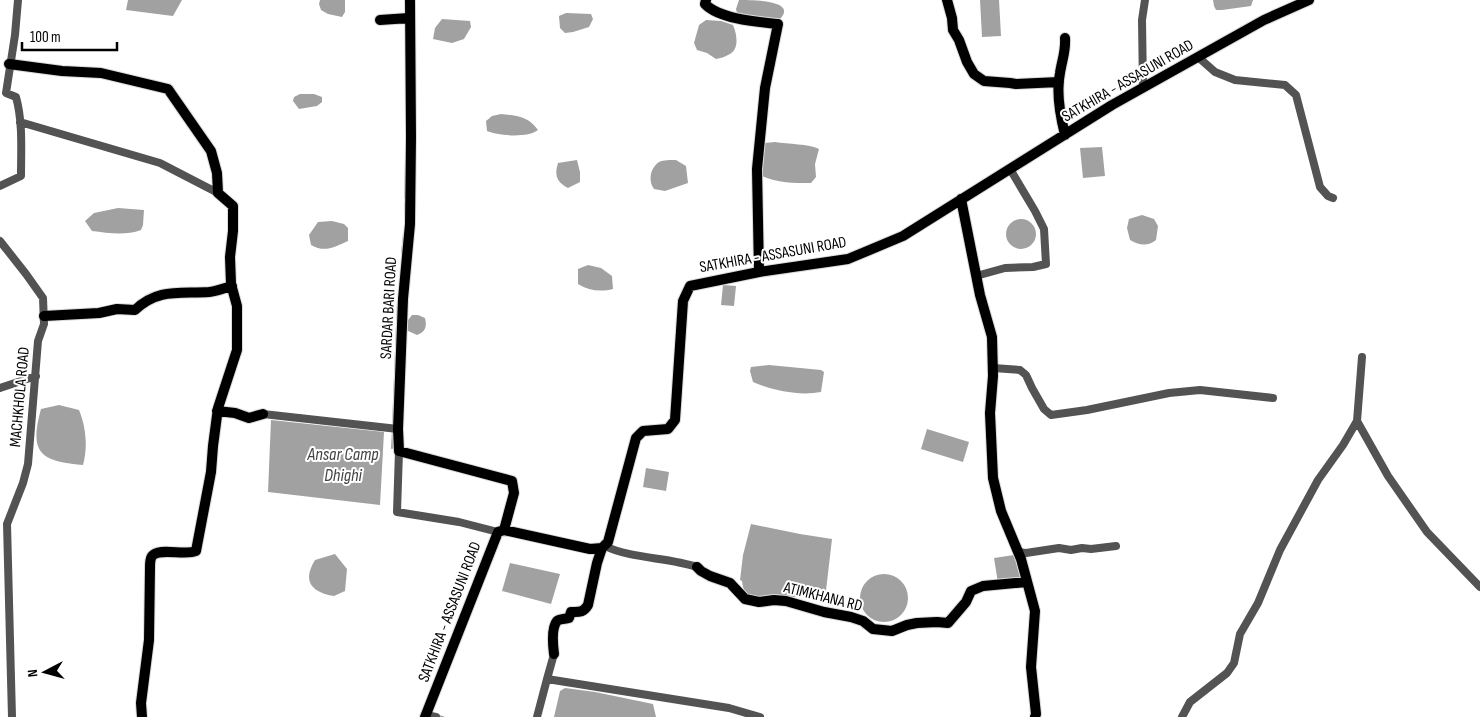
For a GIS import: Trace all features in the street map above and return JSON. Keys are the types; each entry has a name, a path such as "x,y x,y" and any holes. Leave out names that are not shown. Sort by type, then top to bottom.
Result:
{"main road":[{"name":"SARDAR BARI ROAD","path":"399,451 398,429 403,299 410,224 410,0"},
{"path":"706,0 705,4 709,8 740,20 778,24 765,88 757,169 759,272"},
{"path":"947,0 953,30 974,74 984,81 1016,84 1059,82"},
{"name":"SATKHIRA - ASSASUNI ROAD","path":"604,547 608,542 636,438 643,431 668,428 675,420 683,301 690,286 759,272 848,259 903,236 1065,134 1143,88 1264,20 1309,0"},
{"path":"380,20 409,18"},
{"path":"1065,38 1066,48 1059,82 1061,116 1065,134"},
{"path":"9,64 62,71 101,73 168,89 211,151 217,172 218,193 232,206 233,231 230,257 232,286 237,306 237,350 217,411 212,446 211,472 196,552 188,554 160,552 153,554 151,558 149,640 141,703 142,717"},
{"path":"961,200 976,276 992,337 993,368 990,413 993,478 1001,511 1018,552 1035,611 1031,666 1035,717"},
{"path":"44,316 99,313 117,309 135,310 144,302 158,295 212,292 232,286"},
{"path":"217,411 235,413 249,418 263,414"},
{"path":"399,451 512,480 514,493 501,531 590,549 604,547"},
{"name":"SATKHIRA - ASSASUNI ROAD","path":"429,716 501,531"},
{"path":"554,654 552,641 557,622 569,618 571,612 579,612 586,609 597,564 604,547"},
{"name":"ATIMKHANA RD","path":"697,567 710,576 730,583 745,599 759,602 786,601 818,611 851,617 863,621 873,629 892,631 917,623 948,623 966,602 971,591 983,586 1027,582"}],"street":[{"path":"0,186 21,176 19,109 16,97 6,93 4,74 9,64 15,35 18,0"},
{"path":"1143,88 1142,20 1145,0"},
{"path":"1198,57 1215,72 1235,80 1284,85 1296,95 1320,187 1328,196 1333,198"},
{"path":"20,122 160,163 218,193"},
{"path":"976,276 1005,268 1033,267 1046,264 1044,229 1010,169"},
{"name":"MACHKHOLA ROAD","path":"0,241 43,298 44,316 44,324 38,341 28,464 24,483 7,524 12,717"},
{"path":"1182,717 1190,702 1227,674 1234,663 1240,634 1258,603 1280,550 1318,480 1343,445 1357,421 1362,357"},
{"path":"993,368 1020,370 1026,375 1044,410 1051,415 1087,410 1169,393 1200,390 1273,398"},
{"path":"0,388 36,376"},
{"path":"263,414 398,429"},
{"path":"1357,421 1388,476 1427,532 1480,587"},
{"path":"399,451 397,512 501,531"},
{"path":"1018,552 1116,546"},
{"name":"ATIMKHANA RD","path":"604,547 620,552 697,567"},
{"path":"537,717 554,654"},
{"path":"547,679 729,708 760,717"}],"water":[{"path":"128,0 182,0 173,16 126,10"},
{"path":"320,0 345,0 345,12 342,17 328,14 321,10"},
{"path":"739,0 771,2 783,8 784,13 779,20 771,21 737,13 736,9"},
{"path":"980,0 999,0 1001,36 982,37"},
{"path":"1213,0 1253,0 1251,6 1216,10"},
{"path":"566,13 591,14 593,19 589,27 565,33 560,28 559,16"},
{"path":"442,19 470,21 471,27 464,39 452,43 433,39 435,28"},
{"path":"706,20 721,21 733,25 736,33 736,46 732,53 716,59 707,53 697,50 694,43 699,25"},
{"path":"300,94 314,94 322,97 322,102 317,106 299,109 293,101 294,97"},
{"path":"501,114 526,119 538,130 533,133 513,135 487,131 486,121 492,116"},
{"path":"775,142 804,145 819,149 815,164 816,177 811,183 792,183 762,176 765,143"},
{"path":"1102,147 1105,176 1083,178 1080,148"},
{"path":"577,160 580,182 568,188 557,178 558,163"},
{"path":"676,160 686,166 688,183 665,191 654,189 651,179 652,171 656,165 661,161"},
{"path":"118,208 144,210 141,230 123,233 92,231 85,221 94,213"},
{"path":"1142,215 1154,219 1158,226 1156,240 1146,244 1130,240 1127,228 1129,219"},
{"path":"1021,219 1032,223 1036,234 1032,245 1021,249 1010,245 1006,234 1010,223"},
{"path":"332,221 344,224 348,228 348,241 325,249 311,245 309,235 318,222"},
{"path":"588,265 601,268 612,276 613,289 595,290 578,284 578,269"},
{"path":"723,285 736,286 734,306 721,305"},
{"path":"412,315 425,318 425,328 417,335 406,330 405,324"},
{"path":"769,365 821,370 824,372 821,392 787,392 753,382 750,371 751,367"},
{"path":"59,405 79,410 85,437 83,465 57,461 48,457 41,452 38,445 36,436 41,409"},
{"name":"Ansar Camp Dhighi","path":"271,420 384,432 380,505 268,492"},
{"path":"927,429 969,442 963,462 921,449"},
{"path":"646,468 669,472 666,491 643,487"},
{"path":"751,524 832,539 825,599 801,595 792,598 751,597 747,594 740,580 743,555"},
{"path":"335,554 347,569 345,591 334,596 314,588 309,580 309,574 315,560"},
{"path":"1014,555 1019,561 1022,579 998,583 994,558"},
{"path":"510,563 560,574 551,604 502,591"},
{"path":"884,574 893,576 901,581 906,589 908,598 906,607 901,615 893,620 884,622 875,620 867,615 862,607 860,598 862,589 867,581 875,576"},
{"path":"565,688 653,704 656,717 554,717 560,691"}],"waterway":[{"path":"405,198 406,161"},
{"path":"405,203 405,221"},
{"path":"402,253 404,233"},
{"path":"393,425 398,300"},
{"path":"392,448 393,430"},
{"path":"438,716 443,717"}]}
